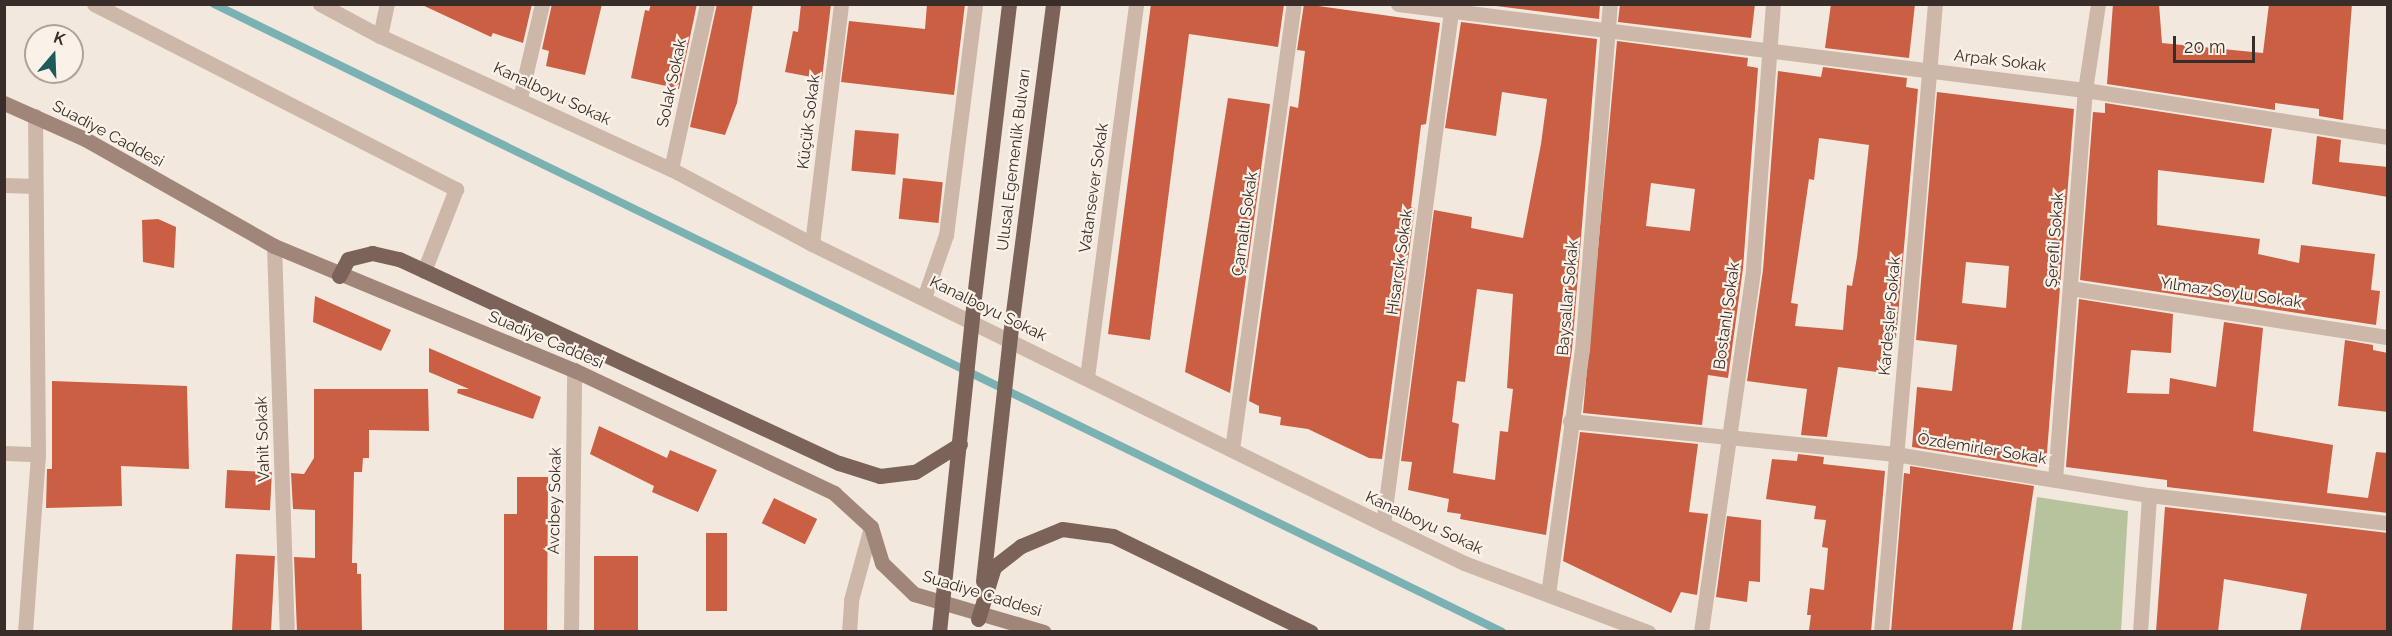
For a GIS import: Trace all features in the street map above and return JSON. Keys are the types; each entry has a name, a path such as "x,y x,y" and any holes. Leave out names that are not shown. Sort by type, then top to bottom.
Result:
{"main road":[{"name":"Ulusal Egemenlik Bulvarı","path":"939,632 1009,4"},
{"name":"Ulusal Egemenlik Bulvarı","path":"978,625 1012,320 1053,4"},
{"name":"Suadiye Caddesi","path":"4,103 85,139 274,246 339,276 574,370 834,494 871,527 882,562 914,594 1044,632"},
{"path":"339,276 348,259 372,253 424,271 839,463 880,476 915,472 960,444"},
{"path":"978,625 994,567 1021,546 1062,529 1113,536 1311,632"}],"street":[{"path":"94,4 456,189 424,271"},
{"name":"Kanalboyu Sokak","path":"320,4 380,36 520,98 671,169 812,244 1383,524 1464,562 1648,632"},
{"path":"380,36 387,4"},
{"path":"520,98 542,4"},
{"name":"Solak Sokak","path":"671,169 707,4"},
{"name":"Küçük Sokak","path":"812,244 841,4"},
{"path":"924,298 946,235 975,4"},
{"name":"Vatansever Sokak","path":"1087,377 1136,4"},
{"name":"Çamaltı Sokak","path":"1232,449 1294,4"},
{"name":"Arpak Sokak","path":"1398,4 1607,28 1767,51 2085,90 2388,137"},
{"name":"Baysallar Sokak","path":"1548,594 1570,421 1582,350 1610,4"},
{"name":"Bostanlı Sokak","path":"1701,632 1753,269 1767,51 1773,4"},
{"name":"Kardeşler Sokak","path":"1881,632 1935,4"},
{"name":"Şerefli Sokak","path":"2055,479 2085,90 2098,4"},
{"name":"Hisarcık Sokak","path":"1383,524 1452,9"},
{"path":"25,632 38,454 34,116"},
{"path":"4,185 35,186"},
{"name":"Vahit Sokak","path":"274,246 287,632"},
{"name":"Yılmaz Soylu Sokak","path":"2070,288 2388,337"},
{"name":"Avcıbey Sokak","path":"571,632 574,370"},
{"name":"Özdemirler Sokak","path":"1570,421 1729,439 1895,454 2149,495 2388,523"},
{"path":"4,453 38,454"},
{"path":"2140,632 2149,495"},
{"path":"849,632 851,600 871,527"}],"green space":[{"path":"2037,497 2128,511 2121,631 2021,631"}],"building":[{"path":"420,4 532,4 523,43 493,33 491,37"},
{"path":"552,4 602,4 585,75 546,66 549,51 542,49"},
{"path":"651,4 697,4 679,89 631,78 645,10 649,11"},
{"path":"717,4 753,4 737,103 725,135 690,127"},
{"path":"801,4 831,4 822,79 785,72 793,31 798,32"},
{"path":"927,4 965,4 954,95 841,82 849,21 925,29"},
{"path":"1151,4 1284,4 1278,47 1189,34 1150,340 1108,334"},
{"path":"1304,4 1440,23 1426,124 1421,125 1411,207 1415,207 1382,459 1369,458 1308,429 1280,425 1281,417 1259,413 1259,406 1249,401 1290,106 1298,108 1305,51 1297,50"},
{"path":"1480,4 1600,4 1599,19"},
{"path":"1620,4 1755,4 1751,38 1618,22"},
{"path":"1831,4 1915,4 1909,58 1825,48"},
{"path":"2113,4 2159,4 2162,43 2263,53 2269,4 2352,4 2343,120 2319,116 2319,109 2275,103 2275,110 2107,84"},
{"path":"1461,22 1597,39 1572,349 1546,535 1460,519 1461,514 1447,512 1449,499 1408,490 1412,462 1401,461 1434,210 1472,217 1471,228 1523,238 1547,99 1502,92 1496,136 1445,128","holes":["1477,289 1513,294 1507,388 1513,389 1508,432 1500,431 1495,480 1453,473 1459,424 1452,422 1457,381 1465,382"]},
{"path":"1617,41 1748,58 1747,66 1758,68 1743,268 1728,378 1708,375 1702,425 1583,413","holes":["1651,183 1695,189 1690,231 1646,226"]},
{"path":"1823,67 1907,78 1906,87 1918,89 1896,338 1888,337 1885,373 1838,367 1827,437 1801,435 1807,389 1747,381 1763,270 1778,71 1821,77","holes":["1819,138 1869,145 1857,257 1852,286 1847,285 1843,330 1795,326 1798,304 1791,303 1809,179 1814,180"]},
{"path":"1937,92 2074,109 2046,465 2038,464 2037,467 1912,447 1917,387 1952,391 1957,345 1916,340","holes":["1966,262 2009,266 2006,308 1962,303"]},
{"path":"1228,98 1270,104 1230,393 1185,372"},
{"path":"2105,103 2272,129 2264,183 2158,170 2157,225 2260,239 2258,254 2299,263 2301,245 2375,254 2371,290 2380,291 2376,325 2080,280 2093,112 2105,113"},
{"path":"855,130 899,134 895,175 851,171"},
{"path":"2317,136 2341,140 2339,162 2388,167 2388,197 2312,184"},
{"path":"903,178 943,182 938,223 899,219"},
{"path":"158,219 176,227 174,268 143,262 142,220"},
{"path":"315,296 391,330 381,351 313,322"},
{"path":"2079,299 2173,314 2171,353 2131,350 2127,393 2169,394 2170,378 2216,387 2224,322 2263,328 2253,431 2333,445 2327,493 2368,498 2376,452 2388,453 2388,513 2167,487 2167,480 2066,467"},
{"path":"2345,340 2373,345 2373,350 2388,353 2388,412 2338,406"},
{"path":"429,348 541,397 533,419 457,393 458,389 469,389 429,372"},
{"path":"52,381 187,386 189,469 121,466 122,506 46,508 47,469 52,469"},
{"path":"314,389 428,389 429,431 369,430 369,458 363,458 362,472 354,472 352,563 357,563 357,574 361,574 362,632 297,632 294,557 315,558 315,510 293,509 291,473 304,474 314,458"},
{"path":"599,426 667,458 670,450 717,470 698,512 652,492 654,486 590,454"},
{"path":"1580,432 1698,444 1689,512 1708,514 1697,595 1681,592 1671,613 1563,561"},
{"path":"1798,454 1824,457 1823,464 1885,471 1871,632 1809,630 1811,615 1807,615 1810,588 1824,590 1828,548 1822,547 1826,520 1814,519 1816,506 1766,499 1772,459 1797,461"},
{"path":"1910,466 2034,486 2012,632 1891,632 1904,473 1910,474"},
{"path":"227,470 272,472 270,510 225,508"},
{"path":"517,477 548,477 547,632 504,632 504,514 517,514"},
{"path":"774,498 817,519 805,544 762,523"},
{"path":"2165,507 2388,533 2388,632 2300,632 2307,594 2224,579 2218,632 2156,632"},
{"path":"1727,516 1761,520 1760,582 1749,581 1747,602 1716,597"},
{"path":"706,533 727,533 727,611 706,611"},
{"path":"236,554 275,556 271,632 232,632"},
{"path":"594,556 638,556 638,632 594,632"}],"waterway":[{"path":"214,4 1502,632"}]}
